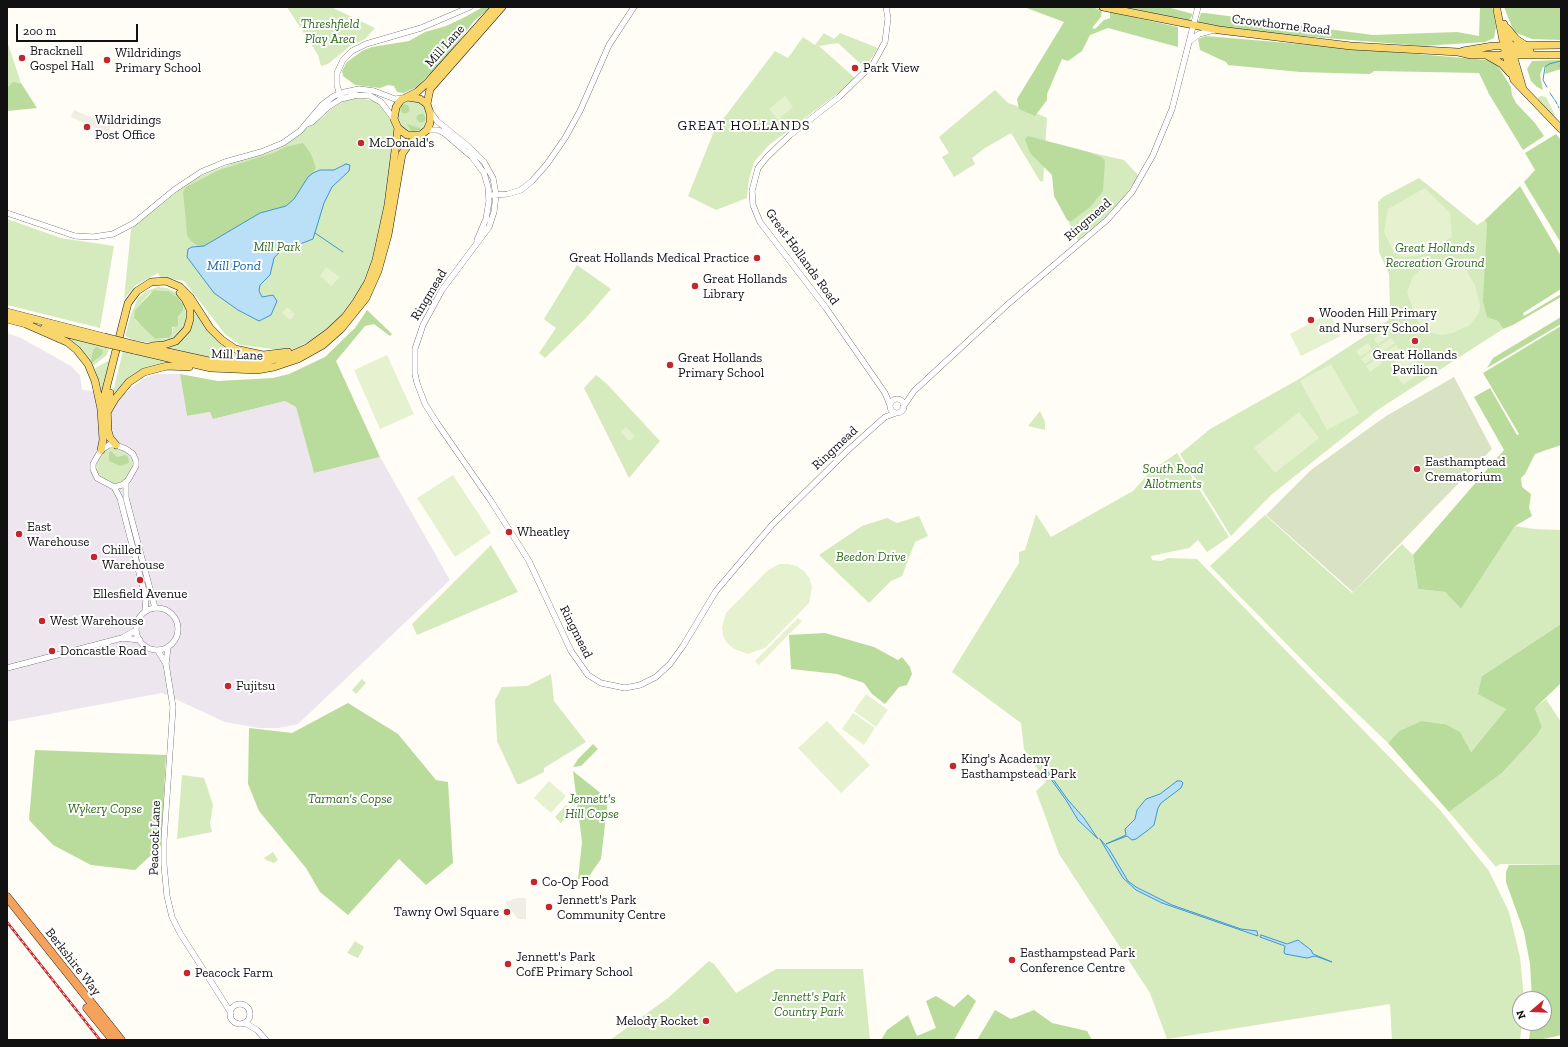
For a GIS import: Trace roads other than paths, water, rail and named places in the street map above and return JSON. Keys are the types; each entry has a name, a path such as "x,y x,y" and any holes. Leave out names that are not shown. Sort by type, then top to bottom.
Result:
{"highway":[{"name":"Berkshire Way","path":"7,897 121,1040"},
{"name":"Berkshire Way","path":"7,906 113,1040"}],"main road":[{"name":"Mill Lane","path":"394,120 395,108 428,82 495,7"},
{"name":"Mill Lane","path":"137,347 211,368 257,370 290,362 315,350 342,329 362,304 374,281 383,255 402,154 408,145 426,130 430,120 428,107 430,89 502,7"},
{"name":"Crowthorne Road","path":"1103,7 1219,30 1370,48 1458,52 1471,55 1486,55 1508,51"},
{"path":"1497,8 1515,38 1525,45"},
{"path":"1497,8 1513,76"},
{"path":"1504,21 1508,51 1523,89"},
{"path":"1508,51 1525,45 1561,45"},
{"name":"Crowthorne Road","path":"1458,52 1477,49 1508,51"},
{"path":"1508,51 1561,54"},
{"path":"1486,55 1502,64 1537,106 1561,129"},
{"path":"406,98 418,98 428,107"},
{"path":"394,120 398,128 407,134 420,135"},
{"name":"Mill Lane","path":"7,319 203,360 242,364 256,364 277,359 307,348 329,332 350,310 362,294 372,271 386,219 395,161 398,128"},
{"path":"101,450 104,411 128,303 137,291 152,282 166,282 180,287 190,297 210,328 227,343 241,351 268,355 307,348"},
{"path":"104,411 127,322 135,301 143,292 156,286 167,286 178,292 185,299 190,312 190,322 185,332 178,339 168,344 137,347"},
{"name":"Mill Lane","path":"7,312 104,340"},
{"path":"26,324 60,338 82,355 92,373 104,411 109,436 116,445"},
{"path":"104,411 129,382 144,372 155,368 178,366 241,372 257,370"}],"street":[{"path":"341,96 336,77 338,68 343,60 352,51 366,44 421,28 470,7"},
{"path":"489,195 508,194 521,190 548,164 580,111 608,45 634,7"},
{"name":"Great Hollands Road","path":"886,7 888,24 885,42 873,64 839,98 790,135 767,157 758,168 752,191 753,205 760,222 826,308 885,393 890,406"},
{"name":"Ringmead","path":"903,407 910,395 1007,305 1120,208 1136,186 1153,155 1174,102 1198,7"},
{"path":"1190,41 1199,34 1219,30"},
{"path":"7,213 75,236 98,237 121,231 134,224 192,178 225,162 276,146 300,131 307,124 309,118 322,105 341,96 364,90 395,99 406,98"},
{"path":"341,96 357,95 373,97 384,104 394,120"},
{"name":"Ringmead","path":"428,107 438,121 469,146 484,162 493,178 496,195 492,221 483,236 435,301 418,336 414,358 417,383 426,404 437,423 491,501 529,562 571,651 583,670 601,683 625,688 640,685 656,677 670,664 684,646 716,591 750,549 821,476 885,417 896,413"},
{"name":"Ringmead","path":"426,130 435,129 442,131 472,157 484,173 489,195 486,219 470,253"},
{"name":"Great Hollands Road","path":"885,393 897,399"},
{"name":"Ringmead","path":"897,399 910,395"},
{"path":"897,399 902,403 903,407 900,412 896,413 890,406 892,401 897,399"},
{"name":"Ringmead","path":"885,417 890,406"},
{"path":"7,668 122,638 136,630 145,611 146,599 120,498 114,487 99,479 94,472 93,464 101,450 109,445 116,445 133,454 136,461 136,466 126,482 126,498 155,608"},
{"path":"114,487 126,482"},
{"path":"122,638 140,640 158,651 168,647 178,632 178,622 170,614 155,608 145,611"},
{"path":"136,630 140,640"},
{"name":"Peacock Lane","path":"168,647 166,664 173,711 164,840 164,865 167,896 171,912 180,933 231,1013"},
{"name":"Peacock Lane","path":"158,651 166,664"},
{"path":"223,999 237,1005 246,1006 249,1009 250,1015 257,1030 266,1040"},
{"path":"237,1005 233,1008 231,1013 235,1022 240,1024 245,1023 257,1030"},
{"path":"245,1023 250,1015"}],"water":[{"name":"Mill Pond","path":"346,164 350,165 349,171 332,187 324,203 313,239 295,246 284,247 274,258 270,275 260,285 259,291 262,297 273,295 277,301 271,315 259,321 238,310 214,293 187,257 188,249 192,247 204,246 260,213 286,206 294,199 308,177 313,173 320,170 334,170"},
{"path":"1045,771 1048,772 1068,800 1084,818 1098,839 1078,820 1066,800"},
{"path":"1177,781 1181,781 1183,783 1181,788 1161,803 1158,808 1154,825 1136,839 1132,840 1127,836 1106,844 1126,835 1125,829 1135,819 1137,810 1146,799 1160,794"},
{"path":"1100,839 1109,849 1128,881 1136,887 1172,905 1241,929 1257,931 1258,936 1162,903 1136,890 1123,878"},
{"path":"1261,935 1287,944 1298,940 1311,950 1313,954 1332,962 1315,956 1307,958 1285,954 1285,946 1260,937"}],"waterway":[{"path":"1547,87 1543,80 1545,67 1549,64 1561,61"},
{"path":"1550,93 1554,99"},
{"path":"1555,100 1557,104"},
{"path":"315,233 343,252"}],"railway":[{"path":"7,922 100,1040"}],"place":[{"name":"Bracknell Gospel Hall","path":"22,58"},
{"name":"Wildridings Primary School","path":"107,60"},
{"name":"Park View","path":"855,68"},
{"name":"Wildridings Post Office","path":"87,127"},
{"name":"McDonald's","path":"361,143"},
{"name":"Great Hollands Medical Practice","path":"757,258"},
{"name":"Great Hollands Library","path":"695,286"},
{"name":"Wooden Hill Primary and Nursery School","path":"1311,320"},
{"name":"Great Hollands Pavilion","path":"1415,341"},
{"name":"Great Hollands Primary School","path":"670,365"},
{"name":"Easthamptead Crematorium","path":"1417,469"},
{"name":"Wheatley","path":"509,532"},
{"name":"East Warehouse","path":"19,534"},
{"name":"Chilled Warehouse","path":"94,557"},
{"name":"Ellesfield Avenue","path":"140,580"},
{"name":"West Warehouse","path":"42,621"},
{"name":"Doncastle Road","path":"52,651"},
{"name":"Fujitsu","path":"228,686"},
{"name":"King's Academy Easthampstead Park","path":"953,766"},
{"name":"Co-Op Food","path":"534,882"},
{"name":"Jennett's Park Community Centre","path":"549,907"},
{"name":"Tawny Owl Square","path":"507,912"},
{"name":"Easthampstead Park Conference Centre","path":"1012,960"},
{"name":"Jennett's Park CofE Primary School","path":"508,964"},
{"name":"Peacock Farm","path":"187,973"},
{"name":"Melody Rocket","path":"706,1021"}],"district":[{"name":"GREAT HOLLANDS","path":"744,126"}],"park label":[{"name":"Threshfield Play Area","path":"330,32"},
{"name":"Mill Park","path":"277,247"},
{"name":"Great Hollands Recreation Ground","path":"1435,256"},
{"name":"South Road Allotments","path":"1173,476"},
{"name":"Beedon Drive","path":"871,557"},
{"name":"Tarman's Copse","path":"350,799"},
{"name":"Jennett's Hill Copse","path":"592,806"},
{"name":"Wykery Copse","path":"105,809"},
{"name":"Jennett's Park Country Park","path":"809,1004"}]}
